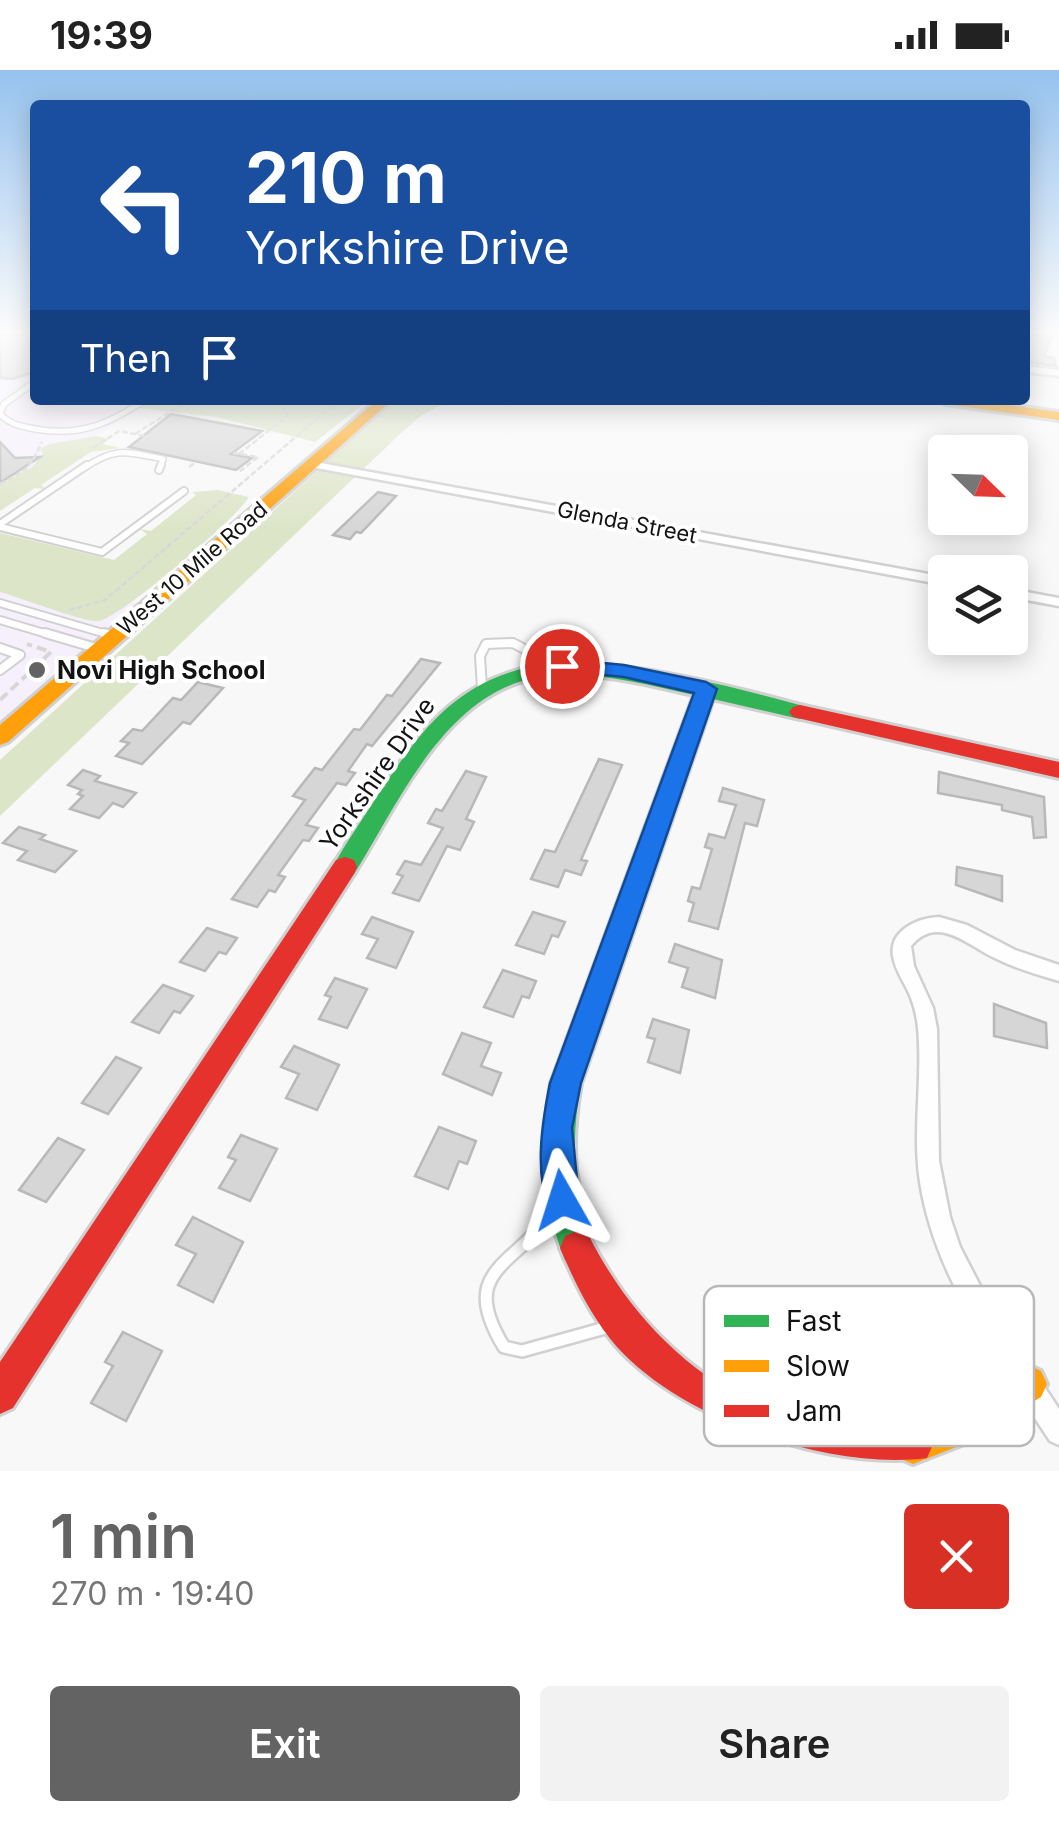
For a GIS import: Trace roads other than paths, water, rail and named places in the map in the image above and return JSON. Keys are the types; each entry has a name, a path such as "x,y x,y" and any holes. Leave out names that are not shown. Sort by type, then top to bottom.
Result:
{"street":[{"name":"West 10 Mile Road","path":"0,737 378,405"},
{"path":"981,405 1059,416"},
{"name":"Glenda Street","path":"310,464 928,577"},
{"path":"1028,596 1059,602"},
{"name":"Yorkshire Drive","path":"0,1395 430,738 446,718 482,688 514,674 557,666 624,671 1059,770"},
{"path":"704,1399 655,1361 620,1324 588,1278 562,1200 556,1128 566,1083 706,689"},
{"path":"969,1286 936,1210 928,1156 924,1005 903,965 900,949 906,936 919,928 948,926 1003,954 1059,972"},
{"path":"1043,1399 1059,1432"},
{"path":"812,1446 824,1450 904,1446"}],"lane":[{"path":"0,414 9,423 76,436 98,430 138,405"},
{"path":"0,526 116,450 163,460 159,470"},
{"path":"0,526 102,552 184,492"},
{"path":"0,603 55,619 107,643"},
{"path":"0,620 107,643"},
{"path":"482,688 480,656 486,644 496,641 520,644 557,666"},
{"path":"0,648 20,654 0,670"},
{"path":"562,1200 539,1233 495,1268 483,1294 487,1323 504,1347 522,1352 620,1324"}],"place":[{"name":"Novi High School","path":"37,670"}]}
